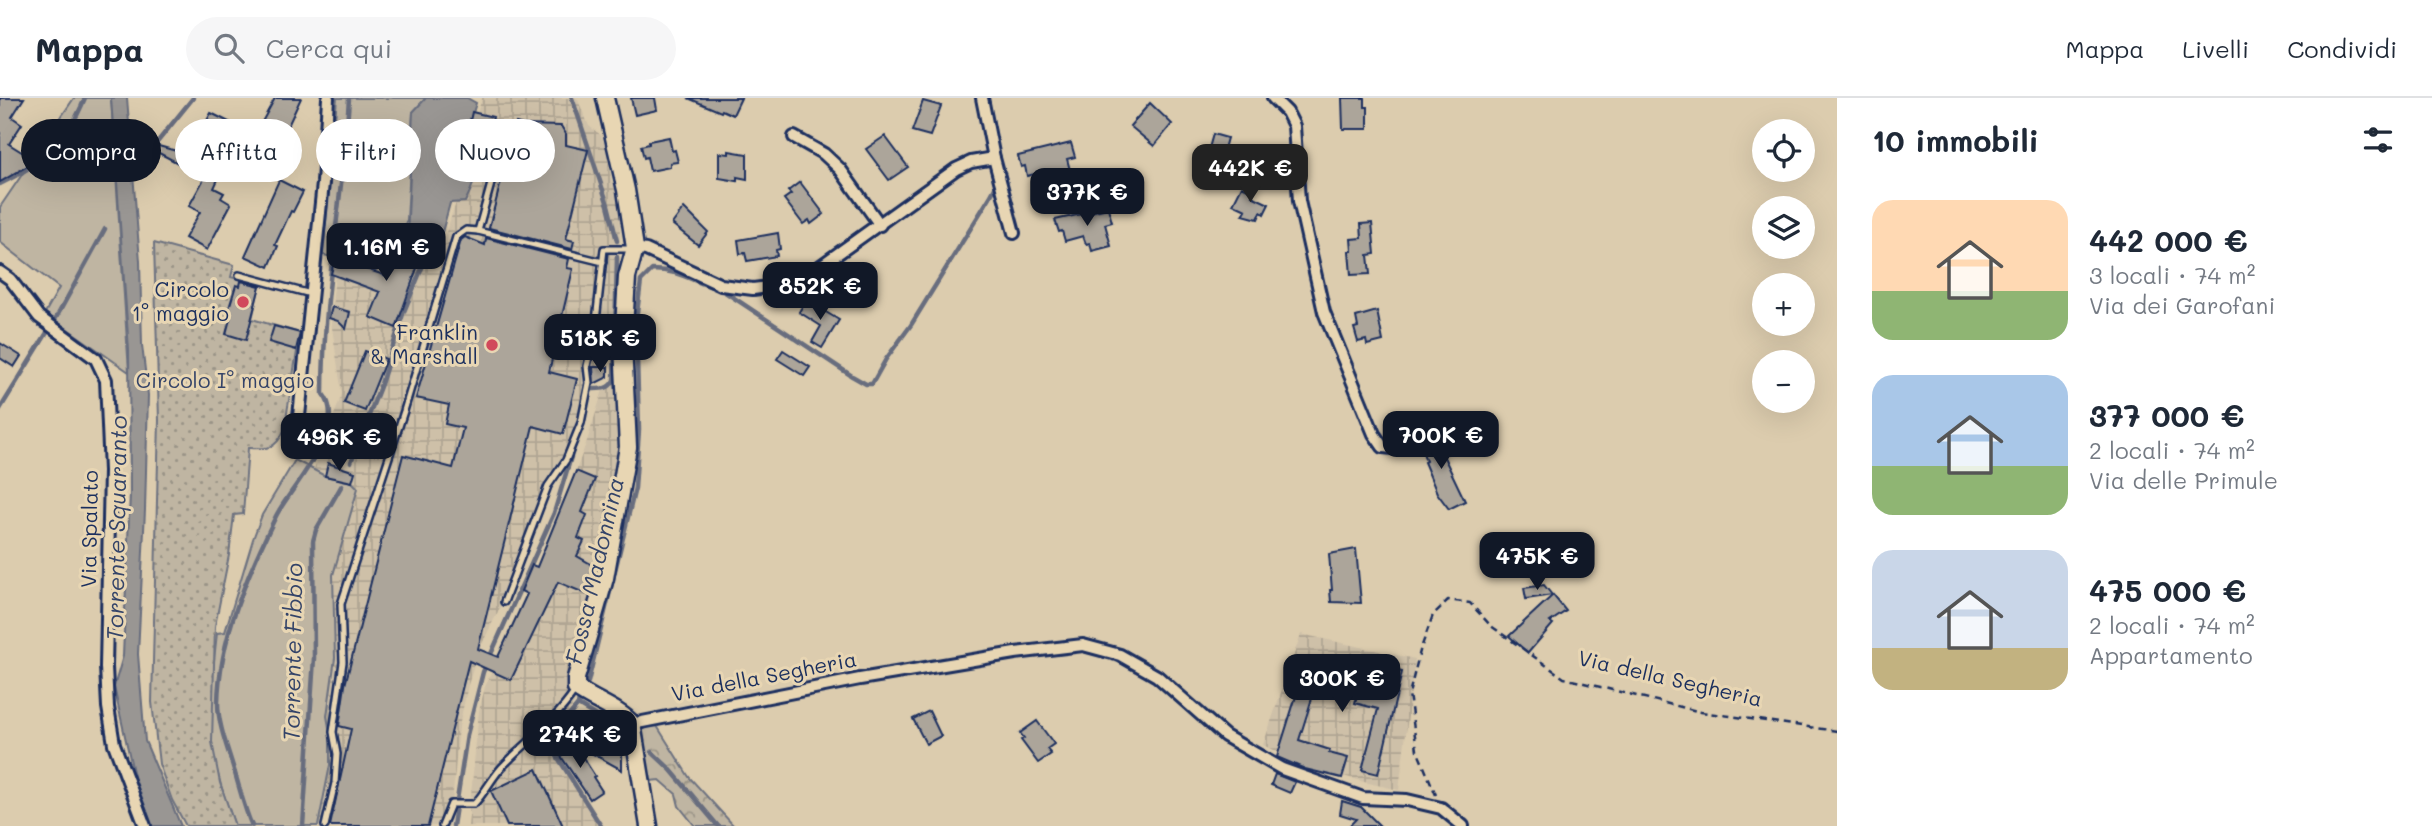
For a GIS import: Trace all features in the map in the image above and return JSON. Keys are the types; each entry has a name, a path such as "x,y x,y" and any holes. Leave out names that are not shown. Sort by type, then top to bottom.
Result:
{"street":[{"path":"298,426 323,183 328,98"},
{"path":"605,98 626,190 635,248 627,277 623,345 628,447 605,578 576,678 576,688 595,701 624,714 632,724 649,826"},
{"path":"982,98 994,158 1014,233"},
{"path":"1273,98 1287,111 1294,126 1299,201 1324,312 1374,433 1383,447 1393,448"},
{"path":"794,137 824,154 840,169 880,225"},
{"path":"635,248 646,250 721,285 753,289 783,285 808,275 956,169 971,162 994,158"},
{"name":"Via Spalato","path":"0,272 10,279 39,317 96,359 106,380 110,471 106,667 108,707 114,744 145,826"},
{"name":"Via della Segheria","path":"632,724 860,679 1015,653 1083,645 1120,655 1157,676 1225,736 1282,769 1363,798 1407,800 1441,808 1463,826"}],"lane":[{"path":"478,231 491,182"},
{"path":"325,826 335,783 337,754 333,732 343,662 341,604 404,411 454,241 466,230 478,231 603,262"},
{"path":"504,602 548,486 566,460 581,423 589,383 587,366 595,330 604,249 635,248"},
{"path":"239,275 311,294"},
{"path":"442,826 452,804 474,804 503,765 527,745 564,706 576,688"}],"path":[{"name":"Via della Segheria","path":"1441,808 1417,750 1409,694 1433,615 1448,600 1469,603 1491,626 1564,678 1701,712 1837,731"}],"shaded area":[{"path":"111,98 127,98 129,119 112,119"},
{"path":"426,98 467,98 476,103 471,119 435,119 435,182 474,182 465,202 450,203 438,247 407,238 410,182 421,182 421,119 413,119 413,112"},
{"path":"482,98 577,98 589,126 601,135 606,146 611,178 622,204 619,337 611,333 606,336 604,368 599,371 591,370 586,376 586,397 564,461 514,579 479,650 459,727 450,826 312,826 312,474 342,394 331,321 337,249 393,253 402,227 443,241 460,191 471,190 475,182 555,182 555,119 476,119"},
{"path":"117,182 134,182 140,261 142,345 148,395 138,654 145,741 181,826 151,826 142,812 114,687 123,656 130,494 129,350"},
{"path":"608,385 620,385 621,425 615,497 577,697 554,741 601,826 468,826 479,711 485,687 564,503 603,390"},
{"path":"1301,634 1415,659 1399,790 1299,763 1263,745"}],"green space":[{"path":"74,98 111,98 112,119 60,119"},
{"path":"337,98 426,98 413,112 413,119 335,119"},
{"path":"21,176 21,182 117,182 129,372 45,313 59,288 0,242 0,207"},
{"path":"330,182 409,182 407,220 387,262 380,267 323,255"},
{"name":"Circolo I° maggio","path":"154,243 234,265 231,277 260,285 252,319 300,333 284,431 270,447 248,448 243,514 234,515 215,626 212,742 220,783 235,826 186,826 172,800 159,764 152,702 159,420"},
{"path":"295,460 325,476 352,482 358,488 333,575 335,658 327,716 330,765 318,826 235,826 213,753 211,701 217,633 225,632 262,515"},
{"path":"657,726 689,777 734,826 695,826 679,806 676,794 660,780 640,782 631,728"}],"building":[{"path":"0,98 24,98 12,117 21,126 9,144 21,152 21,170 0,182"},
{"path":"275,98 301,98 291,119 264,119"},
{"path":"631,98 655,98 657,110 635,115"},
{"path":"688,98 741,98 733,115"},
{"path":"1342,98 1365,98 1365,107 1368,107 1368,129 1343,129"},
{"path":"923,101 941,106 930,136 912,131"},
{"path":"1150,103 1172,124 1154,146 1130,126"},
{"path":"472,112 493,117 493,119 470,119"},
{"path":"211,113 223,119 208,119"},
{"path":"555,126 561,126 566,134 566,145 588,150 566,239 574,241 572,249 489,228 501,182 555,182"},
{"path":"1213,134 1227,138 1220,163 1206,159"},
{"path":"885,136 908,167 889,180 866,149"},
{"path":"669,137 678,162 670,163 670,167 650,171 641,146 649,144 649,141"},
{"path":"1071,143 1075,157 1067,159 1073,181 1055,186 1047,171 1027,176 1025,166 1021,167 1018,156"},
{"path":"161,147 175,151 175,161 161,154"},
{"path":"729,151 747,154 747,179 737,177 737,181 719,178 719,153 729,154"},
{"path":"202,182 217,182 214,188 224,193 221,198 231,204 207,250 185,238 200,212 189,206"},
{"path":"278,182 303,192 275,245 278,246 269,267 245,256"},
{"path":"800,182 824,214 811,224 809,220 803,224 784,199 791,194 788,191"},
{"path":"1242,186 1254,192 1252,196 1269,204 1258,219 1243,215 1246,210 1233,204"},
{"path":"684,208 708,232 698,245 672,224"},
{"path":"1108,208 1112,222 1105,224 1111,246 1092,251 1090,243 1086,244 1083,236 1065,241 1062,231 1059,232 1055,220"},
{"path":"1372,223 1375,254 1368,255 1370,274 1351,275 1351,239 1362,238 1361,224"},
{"path":"778,233 780,249 776,250 777,256 747,261 745,253 740,254 738,240"},
{"path":"465,237 485,245 486,238 569,259 567,268 573,269 549,372 577,379 563,434 533,426 478,649 498,657 527,594 521,591 532,565 537,567 576,471 595,479 582,512 587,515 578,538 584,541 577,556 596,567 595,576 589,595 558,582 511,680 469,661 428,826 330,826 351,729 339,726 345,685 403,455 453,468 463,428 445,424 449,405 416,398 461,240"},
{"path":"401,244 423,251 396,328 370,317 380,292 331,274 334,262 354,265 387,276"},
{"name":"Circolo 1° maggio","path":"241,281 260,286 246,340 226,334 230,319 226,318 236,285 240,286"},
{"path":"806,300 839,320 822,348 812,342 821,326 799,312"},
{"path":"332,307 350,312 346,329 338,321 329,318"},
{"path":"1377,311 1383,341 1367,345 1366,340 1358,342 1354,328 1358,327 1356,317"},
{"path":"274,326 300,333 296,350 269,342"},
{"path":"0,343 21,356 14,367 0,358"},
{"path":"783,350 810,367 804,376 777,359"},
{"path":"365,351 386,359 365,411 344,403"},
{"path":"593,367 608,367 608,377 594,384"},
{"path":"1439,433 1448,453 1443,455 1465,501 1449,509 1437,493 1419,442"},
{"path":"328,463 355,472 352,482 325,476"},
{"path":"1356,549 1361,603 1331,602 1329,554"},
{"path":"1544,585 1552,595 1526,599 1524,588"},
{"path":"1553,595 1566,611 1550,622 1553,624 1528,653 1509,636"},
{"path":"1308,658 1345,670 1349,658 1402,672 1378,774 1362,770 1378,709 1355,703 1358,692 1318,679 1299,740 1348,758 1342,778 1305,769 1277,757"},
{"path":"929,711 941,736 926,744 913,719"},
{"path":"1037,721 1054,744 1047,749 1051,754 1038,763 1021,740 1024,738 1020,733"},
{"path":"592,730 621,746 618,752 622,754 622,770 584,749"},
{"path":"573,742 602,791 590,799 558,752"},
{"path":"537,769 563,826 507,826 491,791"},
{"path":"1275,774 1295,782 1290,793 1271,785"},
{"path":"1342,801 1361,807 1380,826 1349,826 1356,819 1340,814"}],"waterway":[{"path":"0,184 30,168 52,150 70,128 85,98"},
{"path":"161,137 193,98"},
{"path":"252,826 221,728 218,711 220,679 229,631 255,560 276,516 315,456 329,423 329,407 323,394 326,320 349,98"},
{"path":"572,98 608,205 617,241"},
{"name":"Fossa Madonnina","path":"588,682 635,488 639,430 636,321 641,281 652,270 662,271 680,274 722,290 852,376 866,384 872,384 990,197 996,182"},
{"path":"56,318 105,229"},
{"name":"Torrente Fibbio","path":"351,462 381,384 403,314 433,241"},
{"path":"588,399 591,389 607,387 614,380 617,257"},
{"path":"0,409 48,331"},
{"path":"453,826 467,735 483,672 554,513 577,437"},
{"name":"Torrente Fibbio","path":"303,826 314,658 313,541 316,530 342,485"},
{"name":"Fossa Madonnina","path":"579,699 578,705 550,738 550,745 601,826"},
{"path":"578,705 622,732"},
{"path":"652,752 670,769 718,826"}],"place":[{"name":"Circolo 1° maggio","path":"243,302"},
{"name":"Franklin & Marshall","path":"492,345"}],"water label":[{"name":"Torrente Squaranto","path":"117,528"}]}
